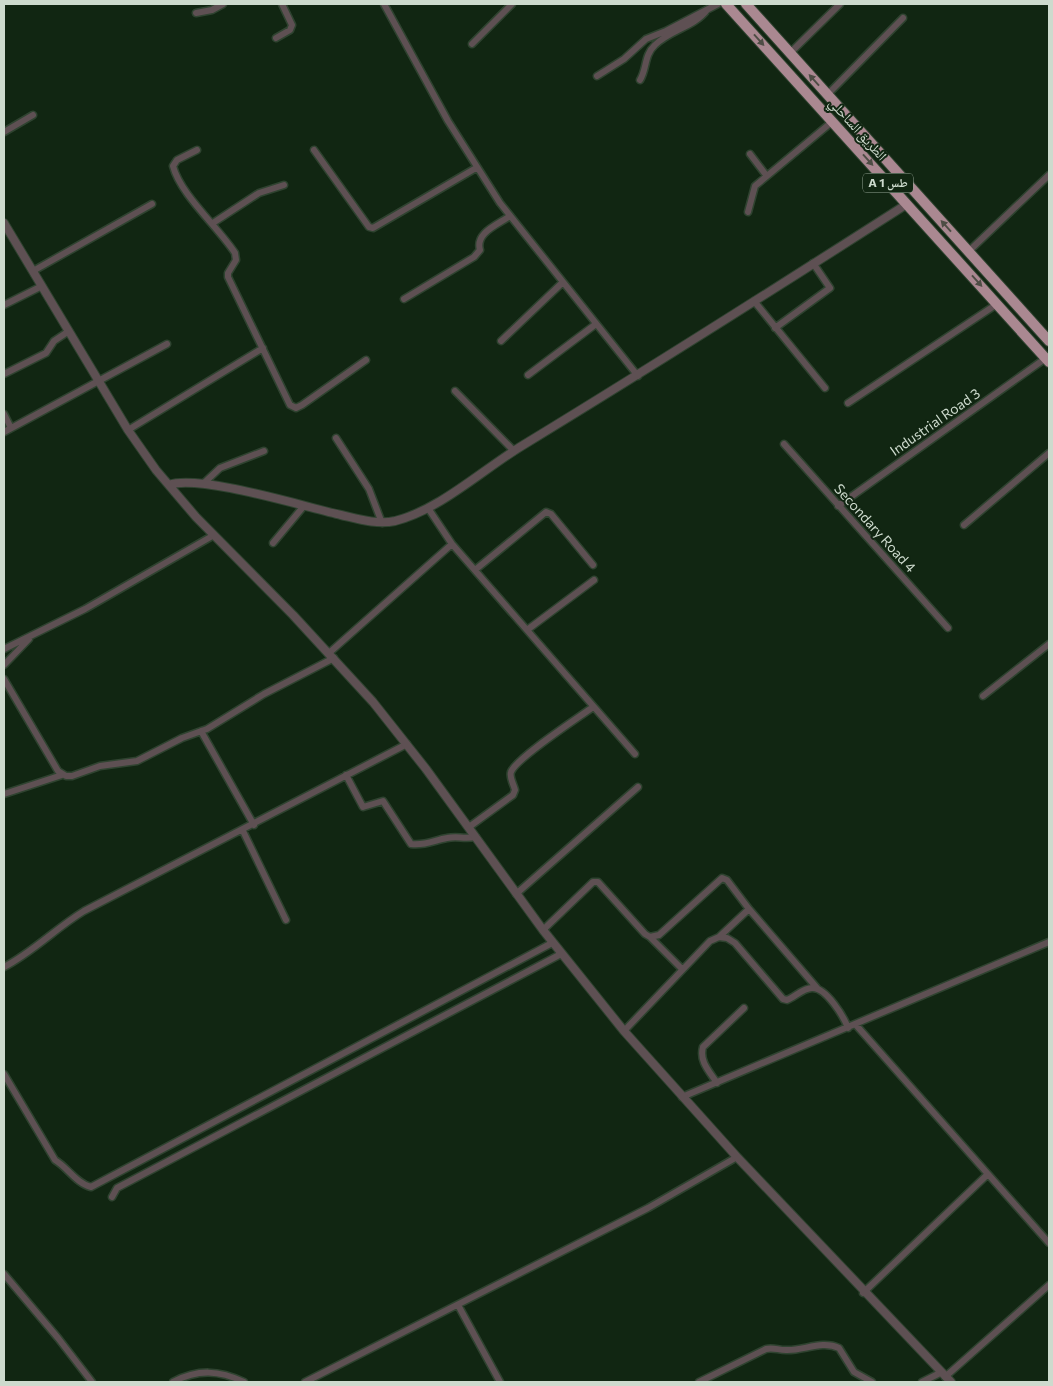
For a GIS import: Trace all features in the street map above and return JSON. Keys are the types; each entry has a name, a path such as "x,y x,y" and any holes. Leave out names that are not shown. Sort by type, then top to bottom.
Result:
{"highway":[{"name":"الطريق الساحلي","path":"726,4 1048,360"},
{"name":"الطريق الساحلي","path":"746,4 1049,341"}],"street":[{"path":"196,14 212,10 223,4"},
{"path":"276,38 290,30 292,25 282,4"},
{"path":"384,4 476,168 510,216 638,376"},
{"path":"472,44 512,4"},
{"path":"597,76 624,59 646,39 718,4"},
{"path":"790,53 840,4"},
{"path":"640,80 645,72 645,63 654,45 701,18 708,10"},
{"path":"827,94 902,18"},
{"path":"4,132 33,115"},
{"path":"748,212 755,186 832,121"},
{"path":"197,150 177,160 173,166 184,188 237,256 228,272 228,277 288,402 296,408 366,360"},
{"path":"314,150 369,227 373,228 476,168"},
{"path":"750,154 766,175"},
{"path":"969,251 1049,175"},
{"path":"213,223 259,193 284,185"},
{"path":"33,271 152,204"},
{"path":"169,484 183,481 204,483 382,523 407,518 428,508 514,451 638,376 907,204"},
{"path":"404,299 474,257 480,250 478,242 480,236 510,216"},
{"path":"4,223 128,430 169,484 214,535 331,656 407,744 552,943 624,1031 682,1097 863,1293 945,1377"},
{"path":"775,328 830,288 813,264"},
{"path":"501,341 563,282"},
{"path":"4,305 42,286"},
{"path":"754,301 825,388"},
{"path":"848,403 997,304"},
{"path":"528,376 596,324"},
{"path":"4,374 46,353 54,341 69,332"},
{"path":"4,432 167,344"},
{"path":"128,430 263,348"},
{"name":"Industrial Road 3","path":"838,506 1048,360"},
{"path":"455,391 514,451"},
{"path":"4,414 12,428"},
{"path":"336,438 369,489 382,523"},
{"name":"Secondary Road 4","path":"784,444 948,628"},
{"path":"204,483 220,468 264,451"},
{"path":"964,525 1049,453"},
{"path":"273,544 303,506"},
{"path":"428,508 452,544 634,754"},
{"path":"475,570 546,512 551,514 593,565"},
{"path":"4,649 78,613 214,535"},
{"path":"4,794 62,775 72,776 108,764 129,764 201,731 331,656 452,544"},
{"path":"527,630 594,580"},
{"path":"4,665 34,634"},
{"path":"983,696 1049,644"},
{"path":"4,679 40,744 62,775"},
{"path":"469,827 513,795 515,790 510,775 522,758 593,707"},
{"path":"201,731 254,825"},
{"path":"4,967 27,953 60,926 84,911 243,831 407,744"},
{"path":"346,775 363,807 383,801 411,844 420,845 449,837 464,840 476,837"},
{"path":"516,894 638,787"},
{"path":"243,831 286,920"},
{"path":"650,937 659,935 722,878 727,880 817,988 826,994 848,1028"},
{"path":"543,930 593,882 598,882 682,969"},
{"path":"624,1031 710,941 719,937 750,909"},
{"path":"719,937 727,938 735,943 783,999 787,1000 810,988 817,988"},
{"path":"682,1097 1049,942"},
{"path":"4,1074 55,1160 67,1167 84,1186 91,1187 552,943"},
{"path":"112,1198 117,1188 561,954"},
{"path":"717,1083 703,1061 701,1054 703,1047 744,1008"},
{"path":"856,1025 1049,1243"},
{"path":"305,1382 648,1208 737,1157"},
{"path":"863,1293 988,1174"},
{"path":"4,1274 92,1382"},
{"path":"922,1382 945,1377 1049,1285"},
{"path":"458,1305 500,1382"},
{"path":"699,1382 766,1349 788,1350 826,1345 839,1348 854,1372 872,1382"},
{"path":"173,1382 185,1376 207,1372 226,1374 244,1382"}]}
